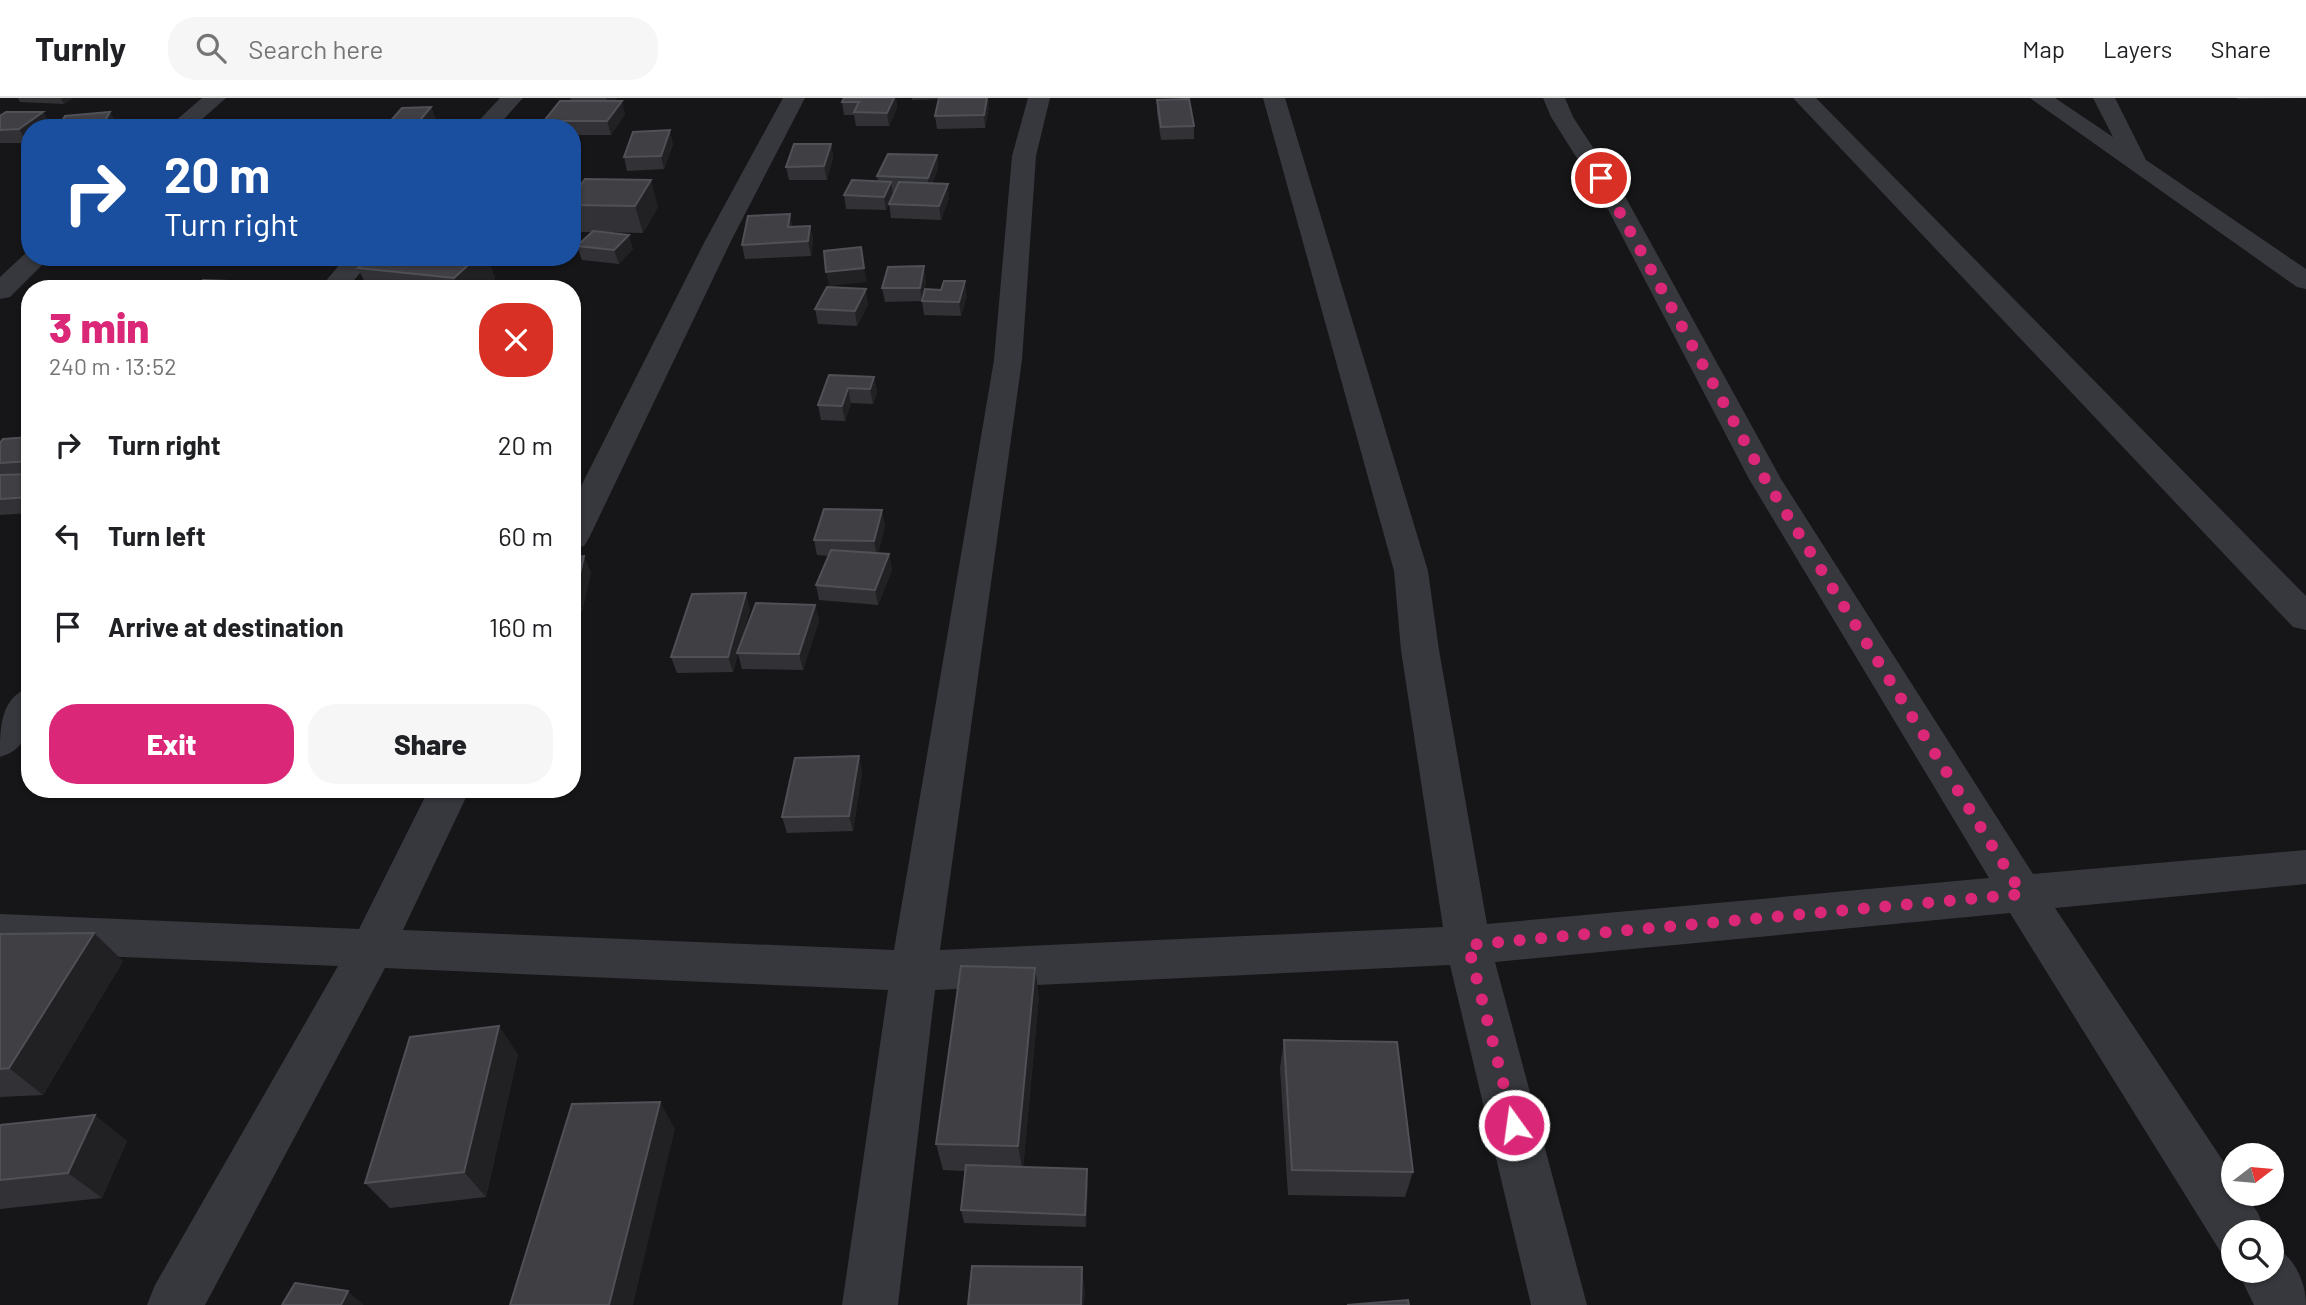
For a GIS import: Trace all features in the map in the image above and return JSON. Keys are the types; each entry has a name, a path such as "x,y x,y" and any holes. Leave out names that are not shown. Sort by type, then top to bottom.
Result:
{"street":[{"path":"189,119 215,98"},
{"path":"492,119 512,98"},
{"path":"581,520 718,241 794,98"},
{"path":"870,1305 914,971 1008,360 1024,156 1039,98"},
{"path":"1274,98 1411,571 1420,650 1468,945 1559,1305"},
{"path":"1554,98 1562,117 1614,198 1765,479 2022,894 2231,1220"},
{"path":"1804,98 2306,618"},
{"path":"2041,98 2306,281"},
{"path":"2104,98 2139,165"},
{"path":"0,291 27,266"},
{"path":"340,280 352,266"},
{"path":"0,742 21,713"},
{"path":"175,1305 372,948 446,798"},
{"path":"0,933 914,971 1468,945 2306,867"},
{"path":"2272,1283 2286,1305"}],"building":[{"path":"844,98 894,98 887,113 854,112 859,102 842,102"},
{"path":"939,98 987,98 984,115 935,116"},
{"path":"1189,99 1194,126 1161,127 1157,100"},
{"path":"560,101 622,101 607,121 546,119"},
{"path":"431,107 421,119 392,119 402,108"},
{"path":"6,112 43,112 33,119 21,119 19,129 0,130 0,116"},
{"path":"110,112 106,119 63,119 65,116"},
{"path":"670,130 661,156 624,157 633,132"},
{"path":"794,144 831,144 824,166 786,167"},
{"path":"888,154 937,155 928,178 877,176"},
{"path":"585,179 651,180 635,206 581,205 581,185"},
{"path":"852,180 891,182 884,197 844,195"},
{"path":"899,182 948,184 939,206 889,204"},
{"path":"790,214 788,227 810,226 808,241 742,245 748,216"},
{"path":"593,231 629,235 614,250 581,246 581,242"},
{"path":"861,247 864,268 826,272 824,251"},
{"path":"360,266 467,266 454,278 358,268"},
{"path":"924,266 920,288 882,288 888,267"},
{"path":"944,281 965,281 959,302 922,301 925,289 941,290"},
{"path":"827,287 866,289 855,311 815,309"},
{"path":"829,375 874,377 870,389 848,388 842,406 818,405"},
{"path":"21,438 21,462 0,463 0,443 3,439"},
{"path":"21,474 21,498 0,499 0,475"},
{"path":"824,509 882,510 874,541 814,540"},
{"path":"831,550 889,554 875,590 816,585"},
{"path":"746,593 728,657 671,657 692,594"},
{"path":"756,603 815,605 799,654 737,653"},
{"path":"859,756 849,816 782,817 795,758"},
{"path":"94,933 9,1068 0,1069 0,934"},
{"path":"961,966 1035,968 1018,1146 936,1144"},
{"path":"499,1026 464,1172 365,1183 410,1037"},
{"path":"1284,1040 1397,1042 1413,1172 1292,1170"},
{"path":"660,1102 609,1305 510,1305 572,1104"},
{"path":"95,1115 68,1173 0,1180 0,1125"},
{"path":"966,1165 1087,1169 1085,1215 961,1210"},
{"path":"972,1266 1082,1267 1081,1305 968,1305"},
{"path":"295,1283 348,1291 341,1305 282,1305"},
{"path":"1408,1300 1409,1305 1347,1305"}],"route":[{"path":"1514,1125 1468,945 2022,894 1765,479 1601,178"}]}
